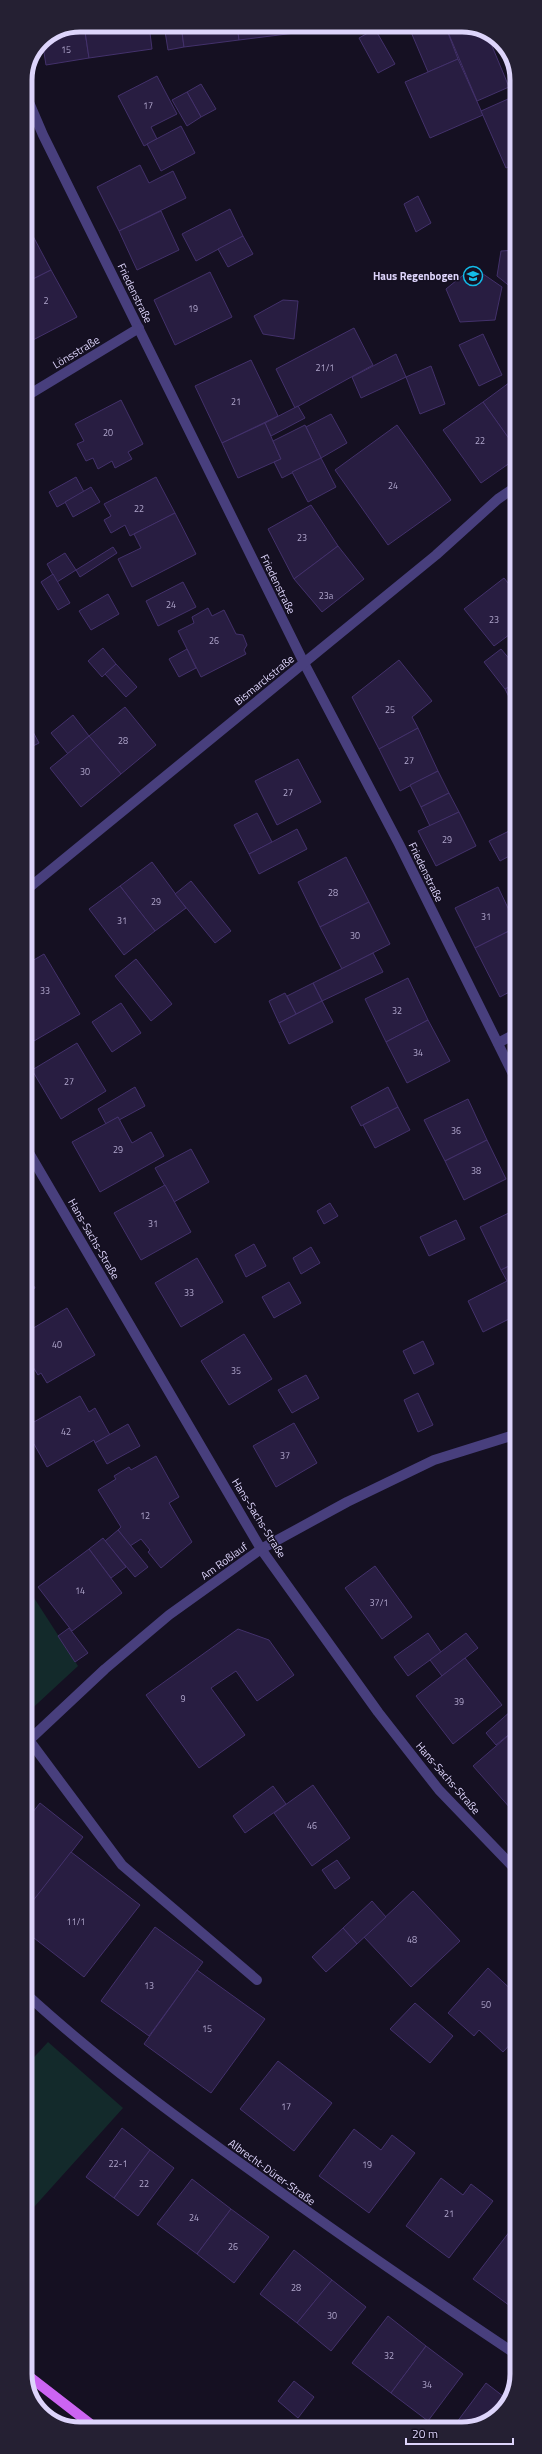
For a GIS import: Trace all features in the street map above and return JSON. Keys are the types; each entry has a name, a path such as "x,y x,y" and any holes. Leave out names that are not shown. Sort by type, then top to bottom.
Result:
{"main road":[{"path":"32,2379 88,2422"}],"street":[{"name":"Friedenstraße","path":"32,109 43,135 304,663 399,844 510,1068"},
{"name":"Lönsstraße","path":"32,393 139,328"},
{"name":"Bismarckstraße","path":"32,884 304,663 510,492"},
{"path":"498,1044 510,1038"},
{"name":"Hans-Sachs-Straße","path":"32,1158 261,1549 378,1712 439,1790 510,1864"},
{"name":"Am Roßlauf","path":"32,1737 105,1669 164,1620 261,1549 347,1502 434,1460 510,1436"},
{"path":"32,1749 122,1866 257,1980"},
{"name":"Albrecht-Dürer-Straße","path":"32,1998 63,2027 216,2146 329,2227 510,2350"}],"green space":[{"path":"32,1595 78,1666 32,1709"},
{"path":"48,2042 123,2108 32,2209 32,2059"}],"building":[{"path":"85,32 89,58 46,65 43,49 53,40 70,33"},
{"path":"85,32 150,32 152,49 89,58"},
{"path":"165,32 182,32 184,47 168,50"},
{"path":"182,32 238,32 239,40 184,47"},
{"path":"238,32 303,32 239,40"},
{"path":"370,32 377,32 395,64 378,73 359,38"},
{"path":"411,32 448,32 458,59 428,72"},
{"path":"448,32 465,32 475,34 490,41 509,87 477,101"},
{"path":"458,59 483,115 430,138 405,82"},
{"path":"157,76 177,114 151,127 157,139 144,146 118,96"},
{"path":"201,84 216,109 201,117 187,92"},
{"path":"187,92 201,117 187,126 172,100"},
{"path":"510,98 510,166 506,168 481,111"},
{"path":"181,126 195,153 161,171 147,144"},
{"path":"140,165 149,183 173,171 186,198 119,231 97,187"},
{"path":"418,196 431,223 416,232 404,204"},
{"path":"230,209 243,236 196,261 182,234"},
{"path":"161,211 179,250 137,270 119,231"},
{"path":"32,234 51,270 32,280"},
{"path":"243,236 253,254 228,267 218,249"},
{"path":"510,250 510,286 497,276 501,251"},
{"path":"473,267 502,287 495,320 460,322 446,289"},
{"path":"51,270 77,317 33,340 32,338 32,280"},
{"path":"210,272 232,317 175,345 154,300"},
{"path":"283,300 298,301 294,339 263,334 254,316"},
{"path":"354,328 373,365 295,408 276,369"},
{"path":"483,334 502,375 479,386 459,345"},
{"path":"396,354 406,377 361,398 352,377"},
{"path":"251,360 278,416 222,443 195,386"},
{"path":"431,366 445,404 420,414 406,377"},
{"path":"510,382 510,440 483,402"},
{"path":"121,400 143,444 128,452 132,459 115,468 112,461 98,469 93,458 86,461 77,444 84,441 75,424"},
{"path":"483,402 510,440 510,463 481,483 443,430"},
{"path":"298,406 305,418 271,436 265,423"},
{"path":"331,414 347,443 321,458 306,427"},
{"path":"265,423 281,459 238,478 222,443"},
{"path":"305,425 321,458 282,478 274,462 281,459 273,441"},
{"path":"397,425 451,500 388,545 335,470"},
{"path":"321,458 336,487 308,502 292,472"},
{"path":"76,477 84,492 57,507 49,492"},
{"path":"156,477 175,513 130,536 125,525 111,533 104,520 111,516 104,504"},
{"path":"91,487 100,502 73,517 65,502"},
{"path":"311,505 338,546 294,579 268,529"},
{"path":"175,513 196,554 132,587 118,559 141,548 134,534"},
{"path":"338,546 364,579 322,612 294,579"},
{"path":"113,547 117,553 80,577 76,570"},
{"path":"65,553 76,570 57,582 47,564"},
{"path":"53,574 70,603 58,610 41,582"},
{"path":"504,578 510,585 510,634 494,646 464,609"},
{"path":"183,582 196,607 158,626 146,601"},
{"path":"108,594 119,614 91,630 79,611"},
{"path":"208,608 212,616 224,610 236,634 243,635 247,645 244,650 246,654 201,677 178,631 194,623 192,617"},
{"path":"103,648 116,664 102,677 88,661"},
{"path":"187,649 196,668 179,677 169,659"},
{"path":"501,649 510,660 510,686 505,689 484,662"},
{"path":"399,660 432,701 412,717 418,728 379,749 352,697"},
{"path":"116,664 137,687 126,697 105,674"},
{"path":"510,686 510,699 505,689"},
{"path":"125,707 156,745 121,774 89,736"},
{"path":"73,715 89,736 68,754 51,733"},
{"path":"418,728 438,771 400,791 379,749"},
{"path":"32,730 39,743 32,746"},
{"path":"89,736 121,774 81,807 50,768"},
{"path":"298,759 321,802 277,825 255,781"},
{"path":"438,771 449,793 421,807 410,785"},
{"path":"449,793 459,812 430,826 421,807"},
{"path":"459,812 476,846 436,866 418,831"},
{"path":"257,813 272,842 249,854 234,825"},
{"path":"297,829 307,849 259,874 249,854"},
{"path":"510,830 510,856 500,861 489,841"},
{"path":"346,857 369,902 320,927 298,882"},
{"path":"152,862 186,908 155,931 120,886"},
{"path":"191,881 231,931 215,943 175,894"},
{"path":"120,886 155,931 124,955 89,909"},
{"path":"498,887 510,912 510,930 475,948 455,908"},
{"path":"369,902 390,944 342,969 320,927"},
{"path":"510,930 510,992 500,997 475,948"},
{"path":"373,953 383,972 322,1001 313,983"},
{"path":"44,954 80,1014 34,1041 32,1038 32,961"},
{"path":"136,959 172,1004 151,1021 115,976"},
{"path":"408,978 428,1020 386,1042 365,999"},
{"path":"313,983 322,1001 296,1014 287,996"},
{"path":"285,993 296,1014 279,1023 269,1001"},
{"path":"322,1001 333,1022 289,1044 279,1023"},
{"path":"121,1003 141,1033 112,1052 92,1022"},
{"path":"428,1020 450,1061 407,1083 386,1042"},
{"path":"77,1043 106,1091 61,1119 32,1070"},
{"path":"135,1087 145,1106 119,1120 118,1117 106,1124 98,1109"},
{"path":"388,1087 398,1107 361,1126 351,1107"},
{"path":"468,1099 487,1140 445,1161 424,1120"},
{"path":"398,1107 410,1130 375,1148 363,1125"},
{"path":"118,1117 132,1143 151,1132 164,1156 100,1192 72,1142"},
{"path":"487,1140 506,1179 464,1200 445,1161"},
{"path":"191,1149 209,1182 174,1202 155,1168"},
{"path":"165,1185 191,1232 141,1260 114,1213"},
{"path":"330,1203 338,1216 324,1224 317,1211"},
{"path":"510,1212 510,1266 501,1270 480,1227"},
{"path":"456,1220 465,1239 429,1256 420,1237"},
{"path":"254,1244 266,1266 246,1277 235,1255"},
{"path":"311,1247 320,1263 301,1274 293,1258"},
{"path":"197,1258 223,1302 181,1327 155,1283"},
{"path":"510,1266 510,1318 483,1332 468,1301 507,1281 501,1270"},
{"path":"289,1282 301,1303 274,1318 262,1297"},
{"path":"32,1283 35,1288 32,1290"},
{"path":"67,1308 95,1355 47,1383 41,1373 38,1375 32,1365 32,1329"},
{"path":"244,1334 272,1379 229,1405 201,1361"},
{"path":"423,1341 434,1364 414,1374 403,1351"},
{"path":"306,1375 319,1398 292,1413 278,1390"},
{"path":"418,1393 433,1425 418,1432 404,1400"},
{"path":"80,1396 89,1412 95,1408 110,1435 95,1443 94,1440 47,1467 34,1444 32,1445 32,1423"},
{"path":"294,1423 317,1463 276,1487 253,1446"},
{"path":"128,1424 140,1446 107,1464 95,1443"},
{"path":"156,1456 179,1497 169,1503 192,1542 161,1568 148,1552 150,1550 141,1539 130,1546 118,1530 121,1527 98,1490 116,1479 114,1476 129,1467 131,1470"},
{"path":"118,1530 148,1567 135,1577 105,1541"},
{"path":"103,1538 126,1567 111,1578 89,1549"},
{"path":"89,1549 122,1593 72,1631 38,1587"},
{"path":"375,1566 412,1617 382,1639 345,1588"},
{"path":"69,1628 88,1653 75,1662 58,1636"},
{"path":"238,1629 269,1640 294,1675 257,1701 236,1671 211,1688 245,1735 199,1768 146,1695"},
{"path":"428,1633 441,1652 408,1676 394,1657"},
{"path":"466,1633 478,1648 442,1676 430,1660"},
{"path":"465,1658 502,1705 453,1744 416,1696"},
{"path":"510,1712 510,1734 496,1745 486,1733"},
{"path":"510,1734 510,1808 473,1766"},
{"path":"313,1785 350,1838 312,1866 274,1813"},
{"path":"273,1786 286,1804 245,1833 233,1816"},
{"path":"40,1803 83,1837 32,1903 32,1813"},
{"path":"71,1852 140,1905 84,1977 32,1936 32,1902"},
{"path":"337,1860 350,1878 335,1889 322,1870"},
{"path":"413,1891 460,1941 411,1987 364,1937"},
{"path":"372,1901 386,1917 357,1944 343,1928"},
{"path":"155,1927 203,1962 149,2036 101,2001"},
{"path":"343,1928 357,1944 326,1972 312,1957"},
{"path":"488,1968 510,1988 510,2044 503,2052 479,2030 474,2036 448,2013"},
{"path":"197,1970 265,2019 211,2093 144,2044"},
{"path":"415,2003 453,2036 430,2063 390,2029"},
{"path":"278,2061 332,2103 294,2151 240,2109"},
{"path":"122,2128 150,2150 114,2198 86,2177"},
{"path":"354,2129 381,2150 392,2135 415,2153 369,2213 319,2176"},
{"path":"150,2150 174,2168 138,2216 114,2198"},
{"path":"441,2178 463,2195 471,2184 493,2201 449,2258 406,2226"},
{"path":"192,2179 231,2209 197,2254 157,2224"},
{"path":"231,2209 269,2237 234,2283 197,2254"},
{"path":"510,2231 510,2306 473,2279"},
{"path":"294,2250 332,2280 297,2323 260,2294"},
{"path":"332,2280 366,2307 331,2351 297,2323"},
{"path":"388,2316 426,2346 391,2393 352,2363"},
{"path":"426,2346 463,2374 428,2421 391,2393"},
{"path":"294,2381 314,2397 298,2418 278,2401"},
{"path":"486,2383 504,2397 498,2406 483,2417 468,2422 457,2422"}],"place":[{"name":"Haus Regenbogen","path":"473,276"}]}
